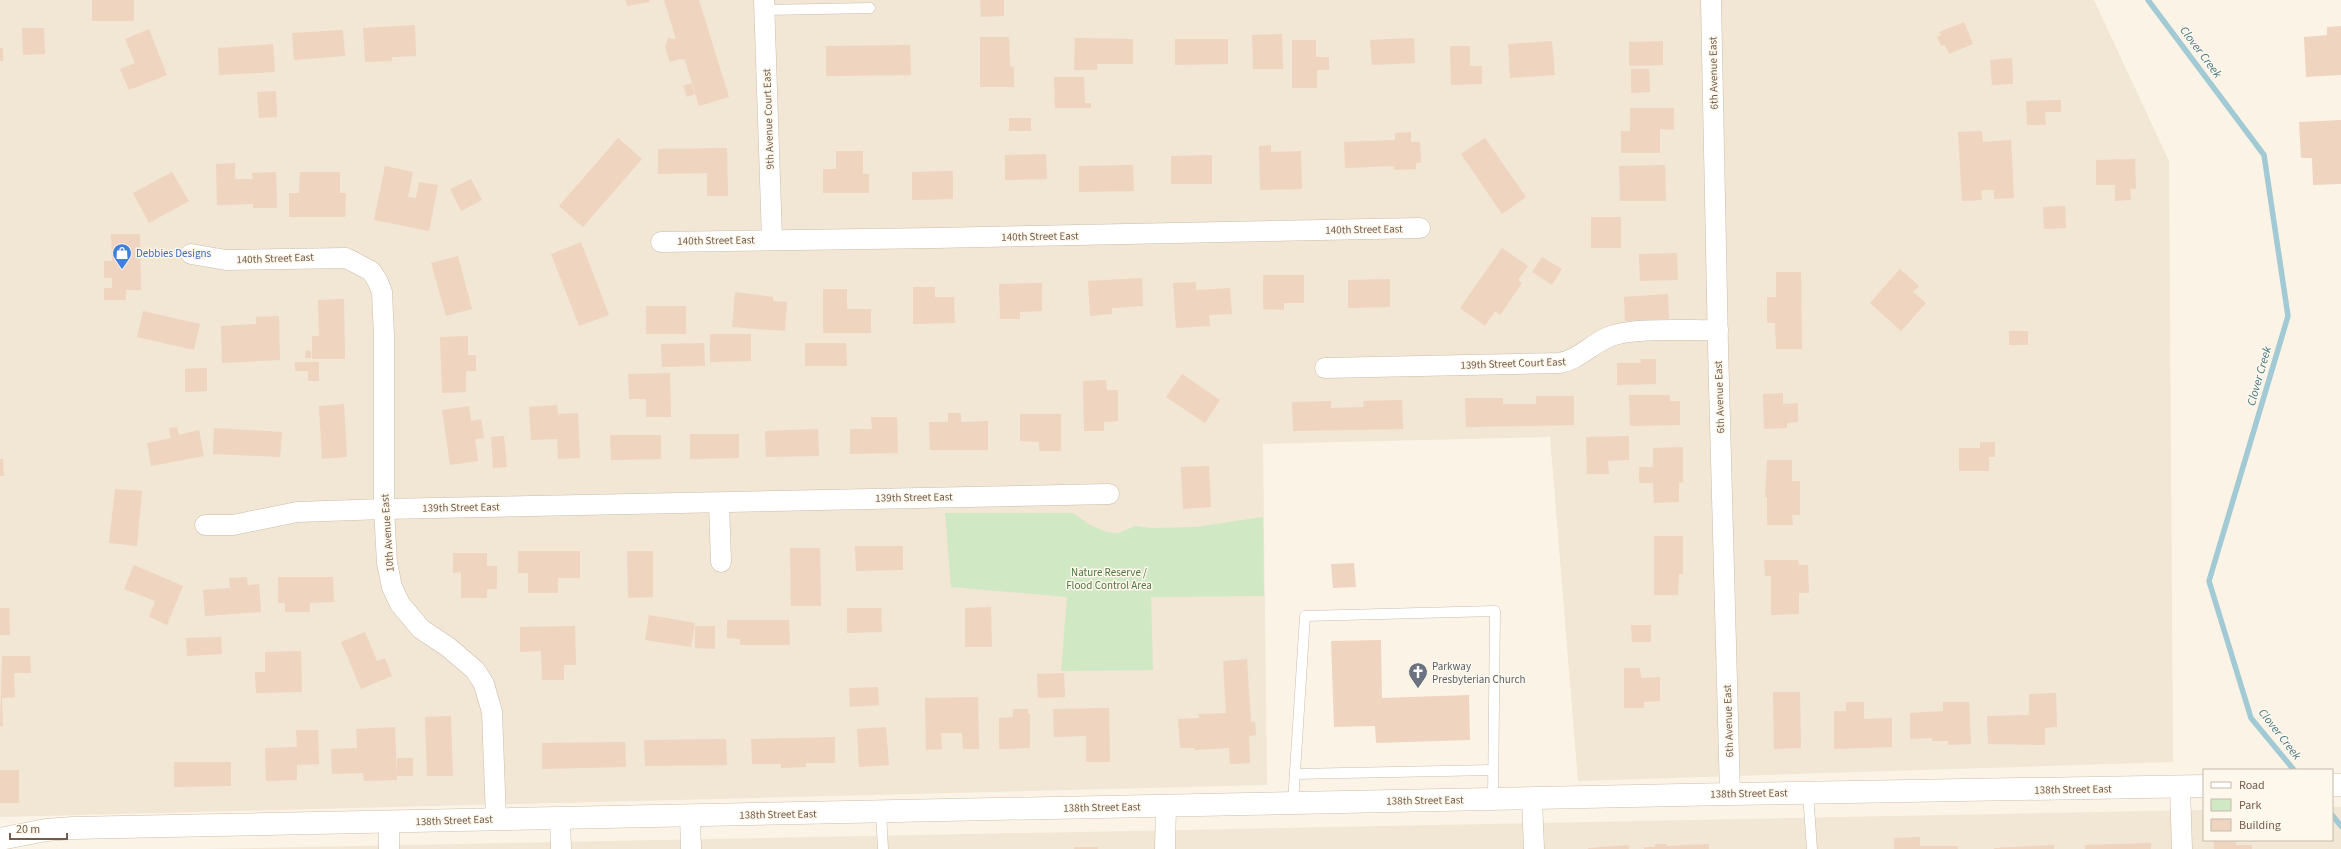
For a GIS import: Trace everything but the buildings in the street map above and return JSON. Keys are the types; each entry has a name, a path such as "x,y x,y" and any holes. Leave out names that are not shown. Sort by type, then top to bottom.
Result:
{"street":[{"name":"6th Avenue East","path":"1711,0 1730,794"},
{"name":"9th Avenue Court East","path":"764,5 772,239"},
{"name":"140th Street East","path":"661,242 1420,228"},
{"name":"140th Street East","path":"191,254 226,260 326,257 346,258 359,263"},
{"name":"10th Avenue East","path":"359,263 371,271 382,292 384,336 384,508 387,563 392,587 400,604 420,629 448,647 475,670 484,684 492,712 496,819"},
{"name":"139th Street Court East","path":"1325,368 1559,363 1570,361 1612,335 1636,332 1718,330"},
{"name":"139th Street East","path":"205,525 233,525 297,512 384,508 719,503 867,498 1109,494"},
{"path":"719,503 721,562"},
{"name":"138th Street East","path":"0,839 46,830 73,828 1493,798 2203,786"},
{"path":"2180,787 2182,849"},
{"path":"1532,798 1534,849"},
{"path":"1165,849 1166,806"},
{"path":"690,816 691,849"},
{"path":"560,818 561,849"},
{"path":"388,822 389,849"}],"lane":[{"path":"764,5 870,8"},
{"path":"1293,803 1305,616 1495,611 1493,798"},
{"path":"1294,774 1493,770"},
{"path":"1808,793 1812,849"},
{"path":"880,812 883,849"}],"shaded area":[{"path":"0,0 2094,0 2169,161 2173,762 1578,781 1550,437 1263,444 1267,785 0,817"},
{"path":"2333,807 2341,807 2341,849 203,849 2203,810 2203,841 2333,841"}],"green space":[{"name":"Nature Reserve / Flood Control Area","path":"945,513 1073,513 1090,525 1107,532 1119,533 1135,526 1151,528 1196,527 1263,517 1264,596 1151,597 1153,670 1061,671 1067,597 951,587"}],"waterway":[{"name":"Clover Creek","path":"2148,0 2264,155 2288,316 2209,581 2251,718 2293,769"},
{"name":"Clover Creek","path":"2333,816 2341,826"}],"place":[{"name":"Debbies Designs","path":"122,270"},
{"name":"Parkway Presbyterian Church","path":"1418,689"}]}
